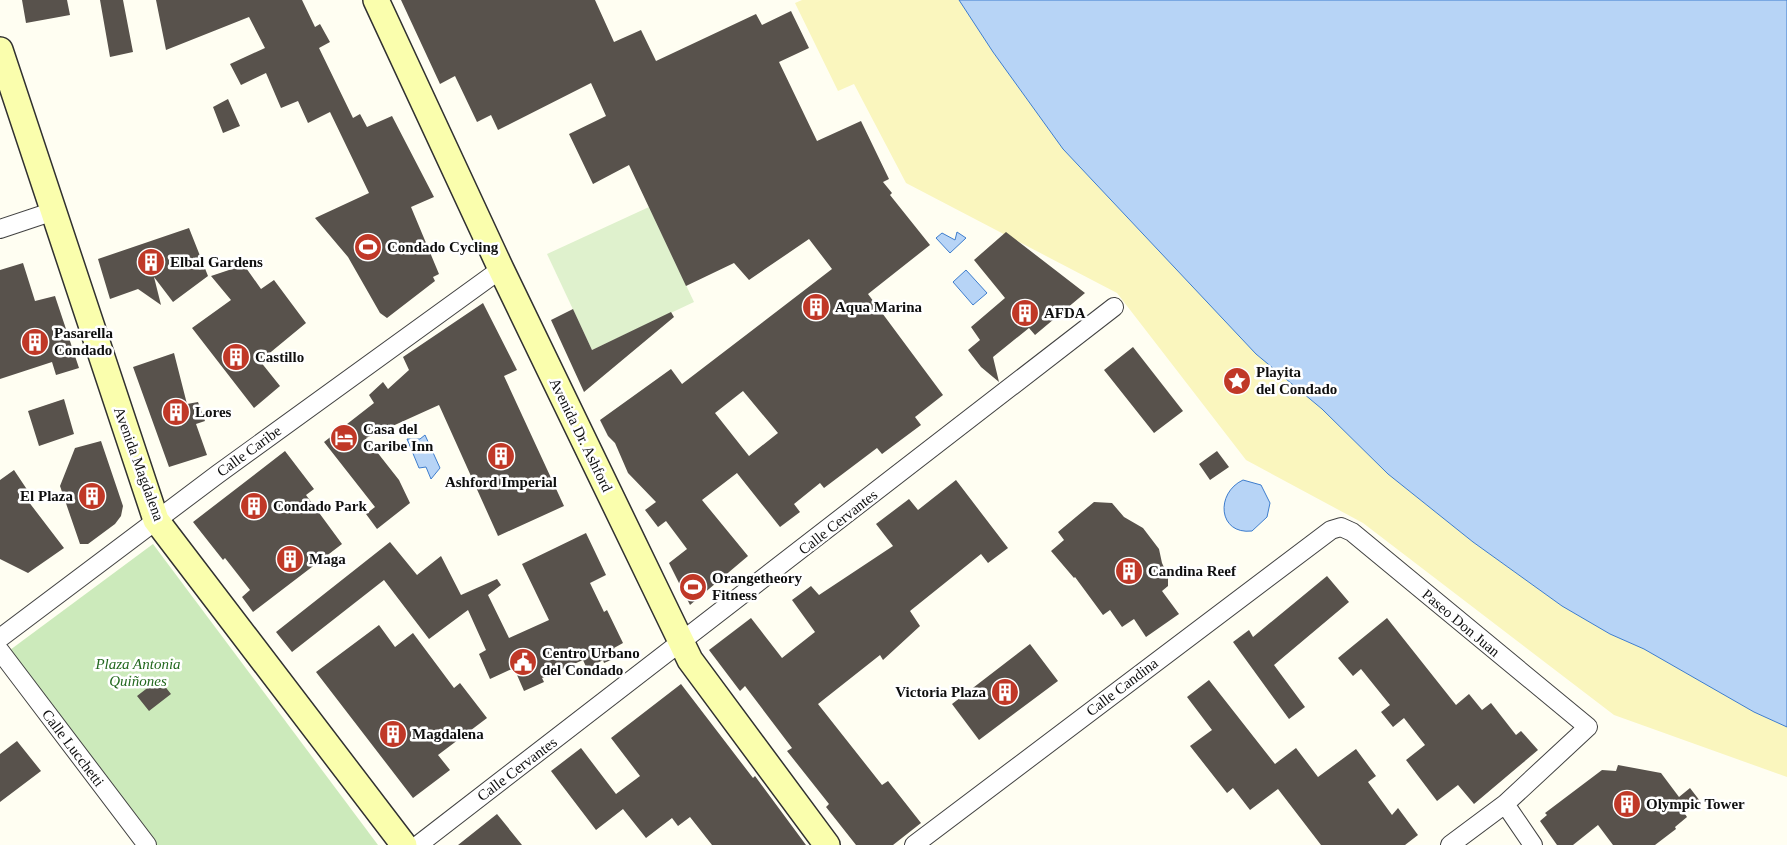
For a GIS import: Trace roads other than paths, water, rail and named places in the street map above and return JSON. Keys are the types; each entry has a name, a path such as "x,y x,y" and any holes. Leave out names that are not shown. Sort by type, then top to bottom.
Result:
{"street":[{"name":"Avenida Dr. Ashford","path":"376,0 501,269 681,644 690,660 827,845"},
{"name":"Avenida Magdalena","path":"0,50 156,520 404,845"},
{"path":"0,229 54,212"},
{"name":"Calle Caribe","path":"0,638 156,520 501,269"},
{"name":"Calle Cervantes","path":"418,845 681,644 1114,307"},
{"name":"Paseo Don Juan","path":"1331,530 1341,527 1352,532 1588,727 1505,804"},
{"name":"Calle Candina","path":"914,845 1331,530"},
{"name":"Calle Lucchetti","path":"0,651 147,845"},
{"path":"1450,845 1505,804 1533,845"}],"water":[{"path":"959,0 1787,0 1787,727 1754,712 1644,649 1610,634 1562,606 1473,542 1388,474 1322,409 1256,354 1063,149 993,52"},
{"path":"957,232 966,238 950,253 936,238 942,233 955,240"},
{"path":"966,270 987,293 973,305 953,282"},
{"path":"425,435 440,468 431,479 426,467 419,468 407,439 420,439"},
{"path":"1243,480 1261,485 1270,503 1267,517 1252,531 1232,527 1224,512 1228,494 1234,486"}],"place":[{"name":"Condado Cycling","path":"368,247"},
{"name":"Elbal Gardens","path":"151,262"},
{"name":"Aqua Marina","path":"816,307"},
{"name":"AFDA","path":"1025,313"},
{"name":"Pasarella Condado","path":"35,342"},
{"name":"Castillo","path":"236,357"},
{"name":"Playita del Condado","path":"1237,381"},
{"name":"Lores","path":"176,412"},
{"name":"Casa del Caribe Inn","path":"344,438"},
{"name":"Ashford Imperial","path":"501,456"},
{"name":"El Plaza","path":"92,496"},
{"name":"Condado Park","path":"254,506"},
{"name":"Maga","path":"290,559"},
{"name":"Candina Reef","path":"1129,571"},
{"name":"Orangetheory Fitness","path":"693,587"},
{"name":"Centro Urbano del Condado","path":"523,662"},
{"name":"Victoria Plaza","path":"1005,692"},
{"name":"Magdalena","path":"393,734"},
{"name":"Olympic Tower","path":"1627,804"}],"park label":[{"name":"Plaza Antonia Quiñones","path":"138,672"}]}
